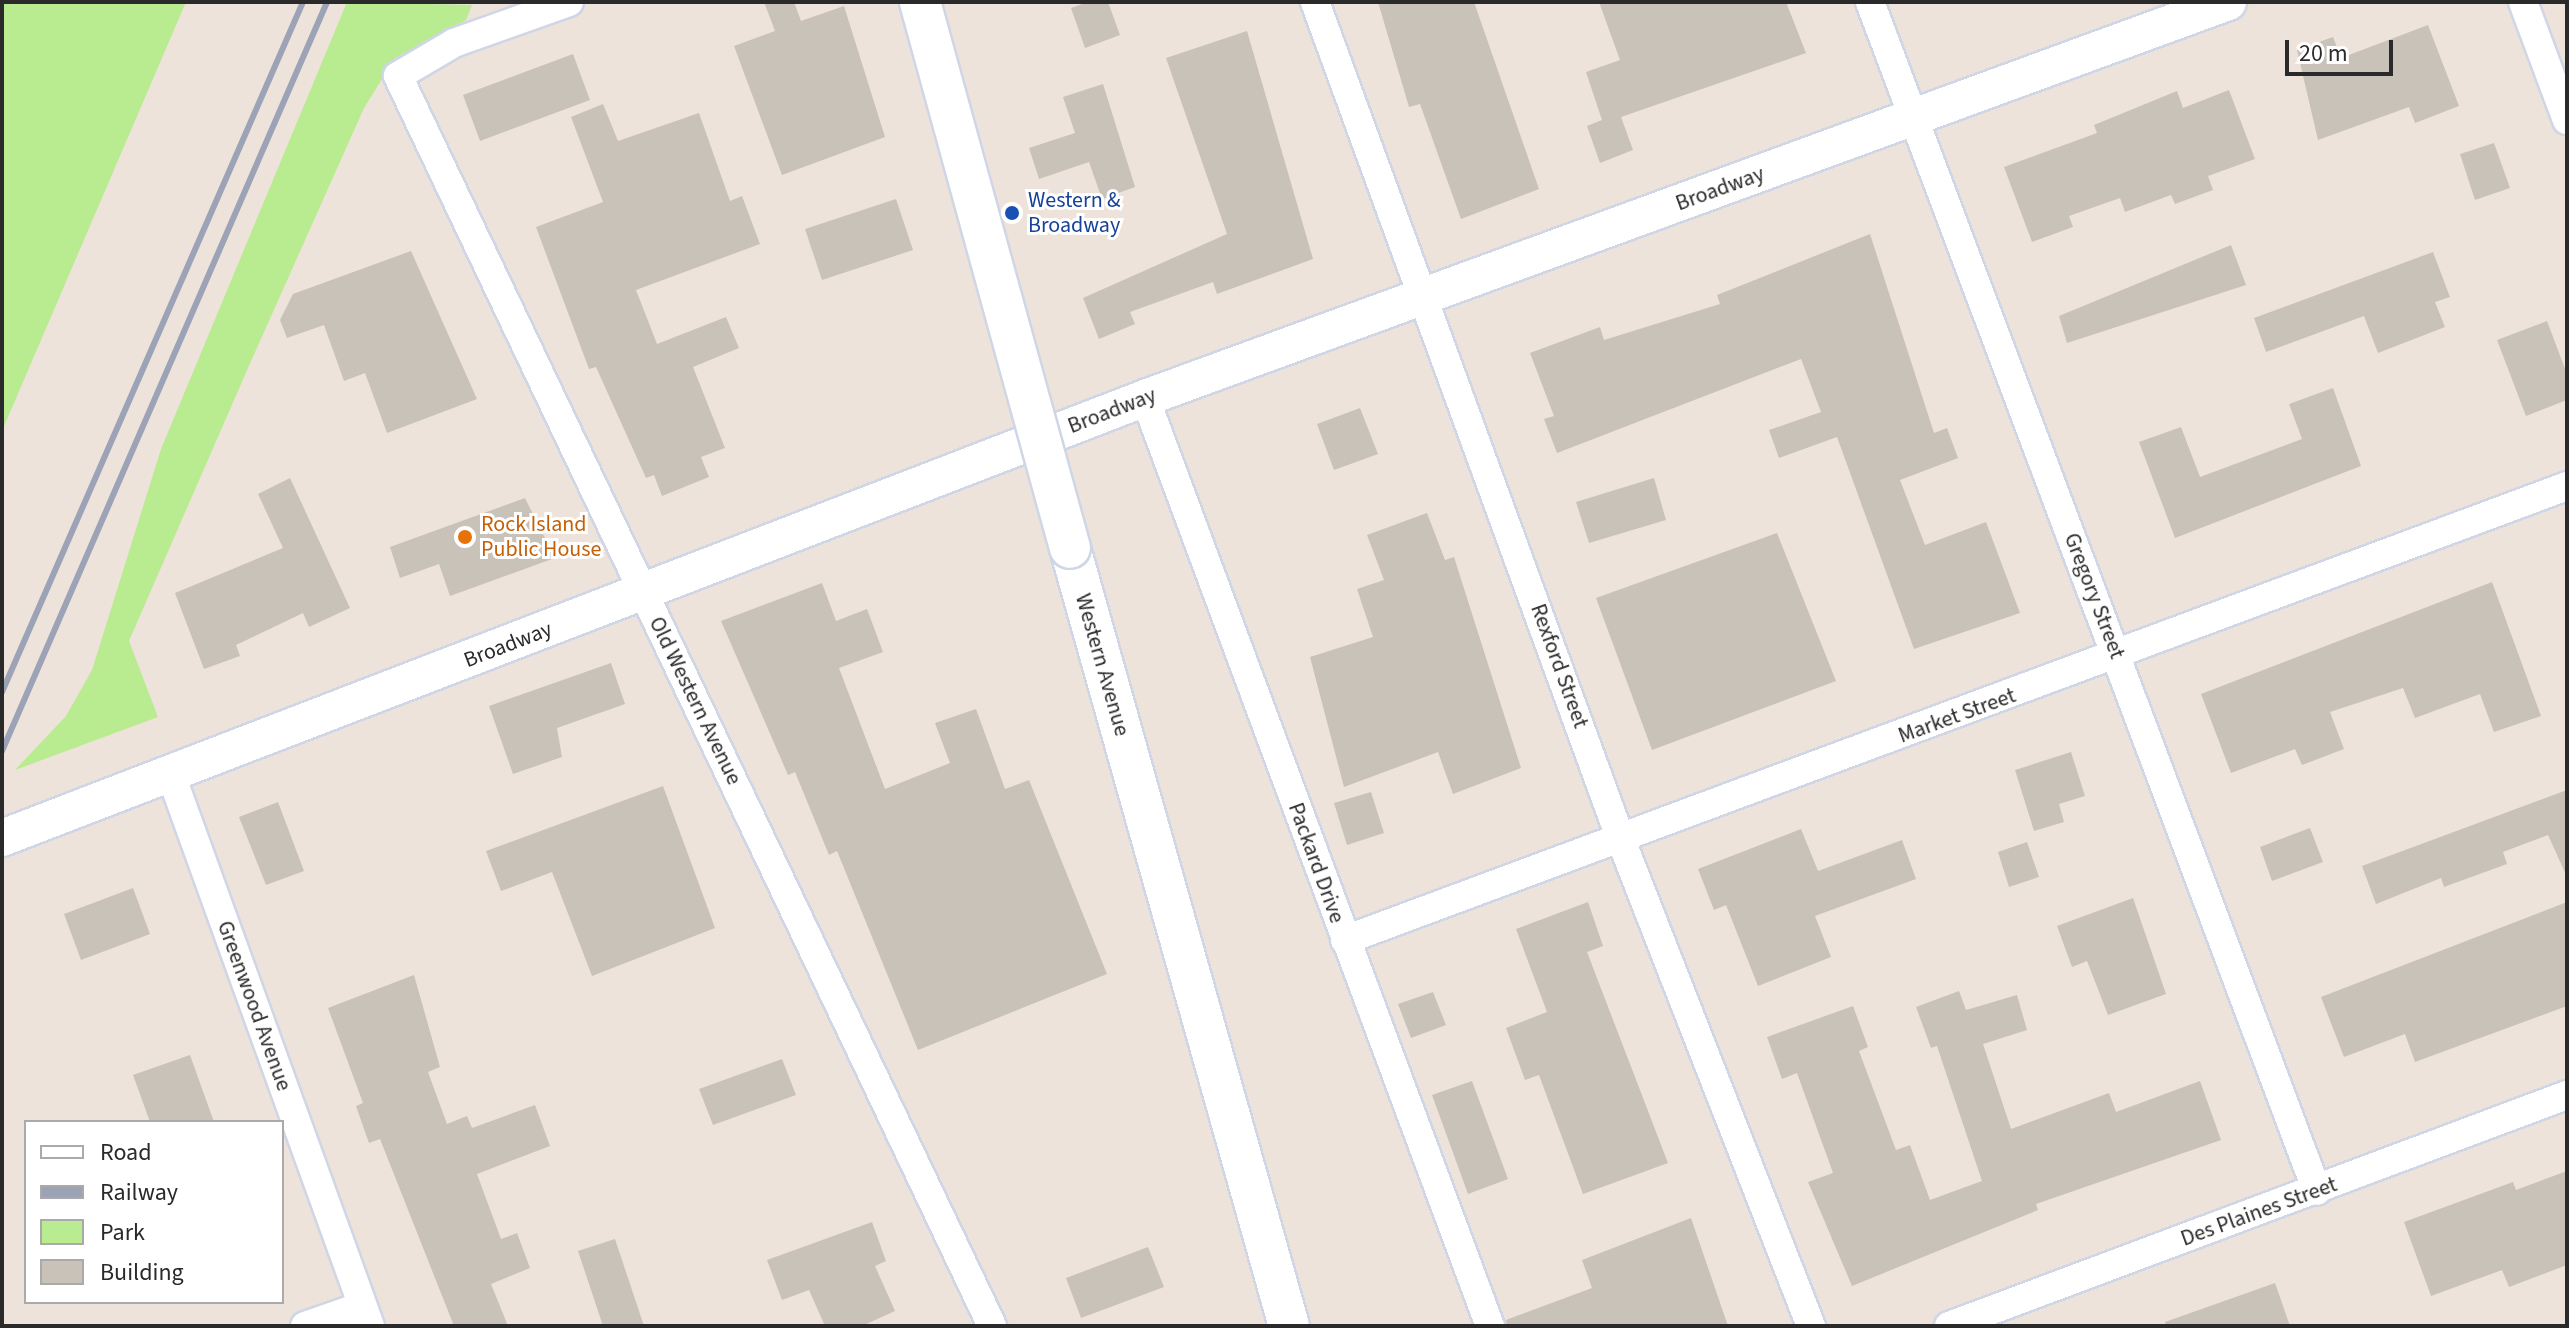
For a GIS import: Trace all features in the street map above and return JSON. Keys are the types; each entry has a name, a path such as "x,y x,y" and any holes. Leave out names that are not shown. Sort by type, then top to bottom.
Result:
{"main road":[{"name":"Western Avenue","path":"920,2 1289,1326"}],"street":[{"name":"Old Western Avenue","path":"569,2 454,43 398,76 992,1326"},
{"name":"Rexford Street","path":"1315,2 1425,294 1621,840 1811,1326"},
{"name":"Gregory Street","path":"1870,2 2317,1191"},
{"name":"Broadway","path":"2,838 1145,398 2228,2"},
{"path":"2523,2 2567,120"},
{"name":"Packard Drive","path":"1145,398 1490,1326"},
{"name":"Market Street","path":"1345,940 2116,657 2567,486"},
{"name":"Greenwood Avenue","path":"171,775 366,1316"},
{"name":"Des Plaines Street","path":"1949,1326 2567,1095"},
{"path":"305,1326 366,1316"}],"green space":[{"path":"2,2 186,2 2,431"},
{"path":"347,2 472,5 466,20 395,58 364,108 248,368 129,641 158,717 15,770 66,716 92,670 161,449"}],"building":[{"path":"764,2 794,2 801,21 844,6 885,137 782,175 734,46 775,31"},
{"path":"1088,2 1108,2 1120,35 1085,48 1071,8"},
{"path":"1378,2 1474,2 1539,189 1461,219 1420,104 1409,107"},
{"path":"1599,2 1786,2 1806,53 1621,117 1633,150 1600,163 1587,126 1602,120 1586,72 1620,60"},
{"path":"2428,25 2459,106 2415,123 2409,107 2318,140 2297,50 2333,37 2341,58"},
{"path":"1247,31 1313,259 1217,294 1213,282 1130,312 1135,324 1099,339 1083,298 1227,234 1166,58"},
{"path":"573,54 590,100 480,141 463,95"},
{"path":"1103,84 1135,187 1102,199 1089,162 1039,179 1029,148 1075,133 1063,97"},
{"path":"2229,90 2255,159 2208,176 2213,190 2175,204 2171,195 2125,212 2120,198 2069,216 2073,227 2032,242 2004,167 2097,133 2094,125 2177,91 2183,108"},
{"path":"603,104 618,141 699,113 730,201 742,196 760,244 636,290 657,344 726,317 739,348 693,367 725,448 701,457 709,477 662,496 654,475 646,478 596,367 589,369 536,227 603,202 571,117"},
{"path":"2494,143 2510,188 2475,200 2460,154"},
{"path":"896,199 913,250 822,280 805,229"},
{"path":"1870,234 1934,433 1947,428 1958,458 1900,480 1925,545 1986,522 2020,613 1914,649 1837,437 1779,458 1769,430 1821,412 1801,359 1557,453 1544,419 1554,416 1530,353 1600,327 1604,340 1720,304 1717,295"},
{"path":"2231,245 2246,285 2067,343 2059,316"},
{"path":"411,251 477,399 387,433 365,373 344,381 324,325 287,338 280,320 293,294"},
{"path":"2433,252 2450,297 2435,302 2445,327 2378,353 2364,316 2266,352 2254,318"},
{"path":"2547,321 2567,374 2567,400 2526,416 2497,340"},
{"path":"2333,388 2361,466 2175,538 2139,442 2181,427 2200,477 2302,439 2289,404"},
{"path":"1360,408 1378,454 1334,470 1317,424"},
{"path":"290,478 350,608 309,627 303,613 236,645 240,656 204,669 175,593 283,548 258,494"},
{"path":"1654,478 1666,520 1589,543 1576,502"},
{"path":"525,498 555,558 450,596 439,564 400,578 390,547"},
{"path":"1427,513 1445,560 1454,557 1521,768 1453,794 1438,752 1344,787 1310,657 1373,637 1357,589 1384,580 1367,535"},
{"path":"1777,533 1836,681 1652,750 1596,598"},
{"path":"2492,582 2541,716 2494,732 2480,694 2415,718 2403,688 2330,712 2344,749 2302,765 2295,749 2231,773 2201,694"},
{"path":"822,583 836,621 867,609 883,652 839,668 885,789 950,763 935,723 976,709 1005,789 1029,780 1107,974 918,1050 837,851 829,855 795,772 788,775 721,621"},
{"path":"611,663 625,704 557,728 562,757 513,774 489,706"},
{"path":"2071,752 2085,796 2059,804 2064,822 2034,831 2015,770"},
{"path":"663,786 715,928 592,976 552,872 501,891 486,851"},
{"path":"2567,790 2567,877 2548,835 2503,852 2507,864 2444,887 2441,878 2376,904 2362,866"},
{"path":"1371,792 1384,833 1347,845 1334,803"},
{"path":"278,802 304,871 266,885 239,817"},
{"path":"2310,828 2323,862 2272,881 2260,847"},
{"path":"1801,829 1818,871 1902,840 1916,879 1815,916 1831,957 1758,986 1726,905 1714,910 1698,869"},
{"path":"2027,842 2039,877 2009,887 1998,852"},
{"path":"133,888 150,934 81,960 64,914"},
{"path":"2133,898 2166,994 2108,1015 2087,961 2072,967 2057,926"},
{"path":"1588,902 1603,946 1587,952 1668,1163 1583,1194 1539,1075 1525,1080 1506,1028 1547,1012 1516,929"},
{"path":"2567,902 2567,1006 2415,1062 2405,1034 2344,1057 2321,997"},
{"path":"414,975 440,1067 428,1072 447,1124 467,1116 472,1128 535,1105 550,1146 477,1174 501,1239 517,1233 530,1268 491,1284 508,1326 454,1326 380,1139 369,1143 356,1106 363,1103 328,1008"},
{"path":"1959,991 1966,1010 2017,995 2027,1030 1983,1044 2011,1129 2109,1093 2116,1112 2200,1081 2221,1140 2036,1204 2038,1210 1852,1286 1808,1182 1833,1173 1797,1073 1782,1079 1767,1037 1853,1006 1868,1047 1859,1051 1896,1150 1910,1145 1930,1200 1982,1181 1937,1046 1931,1048 1916,1007"},
{"path":"1433,992 1446,1025 1411,1038 1398,1004"},
{"path":"190,1055 213,1120 149,1120 133,1075"},
{"path":"782,1059 796,1095 713,1125 699,1089"},
{"path":"1472,1081 1508,1179 1468,1194 1432,1095"},
{"path":"2567,1171 2567,1265 2509,1287 2502,1270 2431,1296 2404,1222 2513,1182 2516,1190"},
{"path":"1691,1218 1728,1326 1507,1326 1506,1320 1592,1288 1582,1260"},
{"path":"872,1222 886,1261 875,1266 895,1311 862,1326 825,1326 809,1290 782,1300 767,1260"},
{"path":"615,1239 644,1326 603,1326 578,1251"},
{"path":"1148,1247 1164,1287 1081,1318 1066,1278"},
{"path":"2275,1283 2290,1326 2166,1326 2165,1322"}],"railway":[{"path":"2,692 303,2"},
{"path":"2,751 327,2"}],"place":[{"name":"Western & Broadway","path":"1012,213"},
{"name":"Rock Island Public House","path":"465,537"}]}
